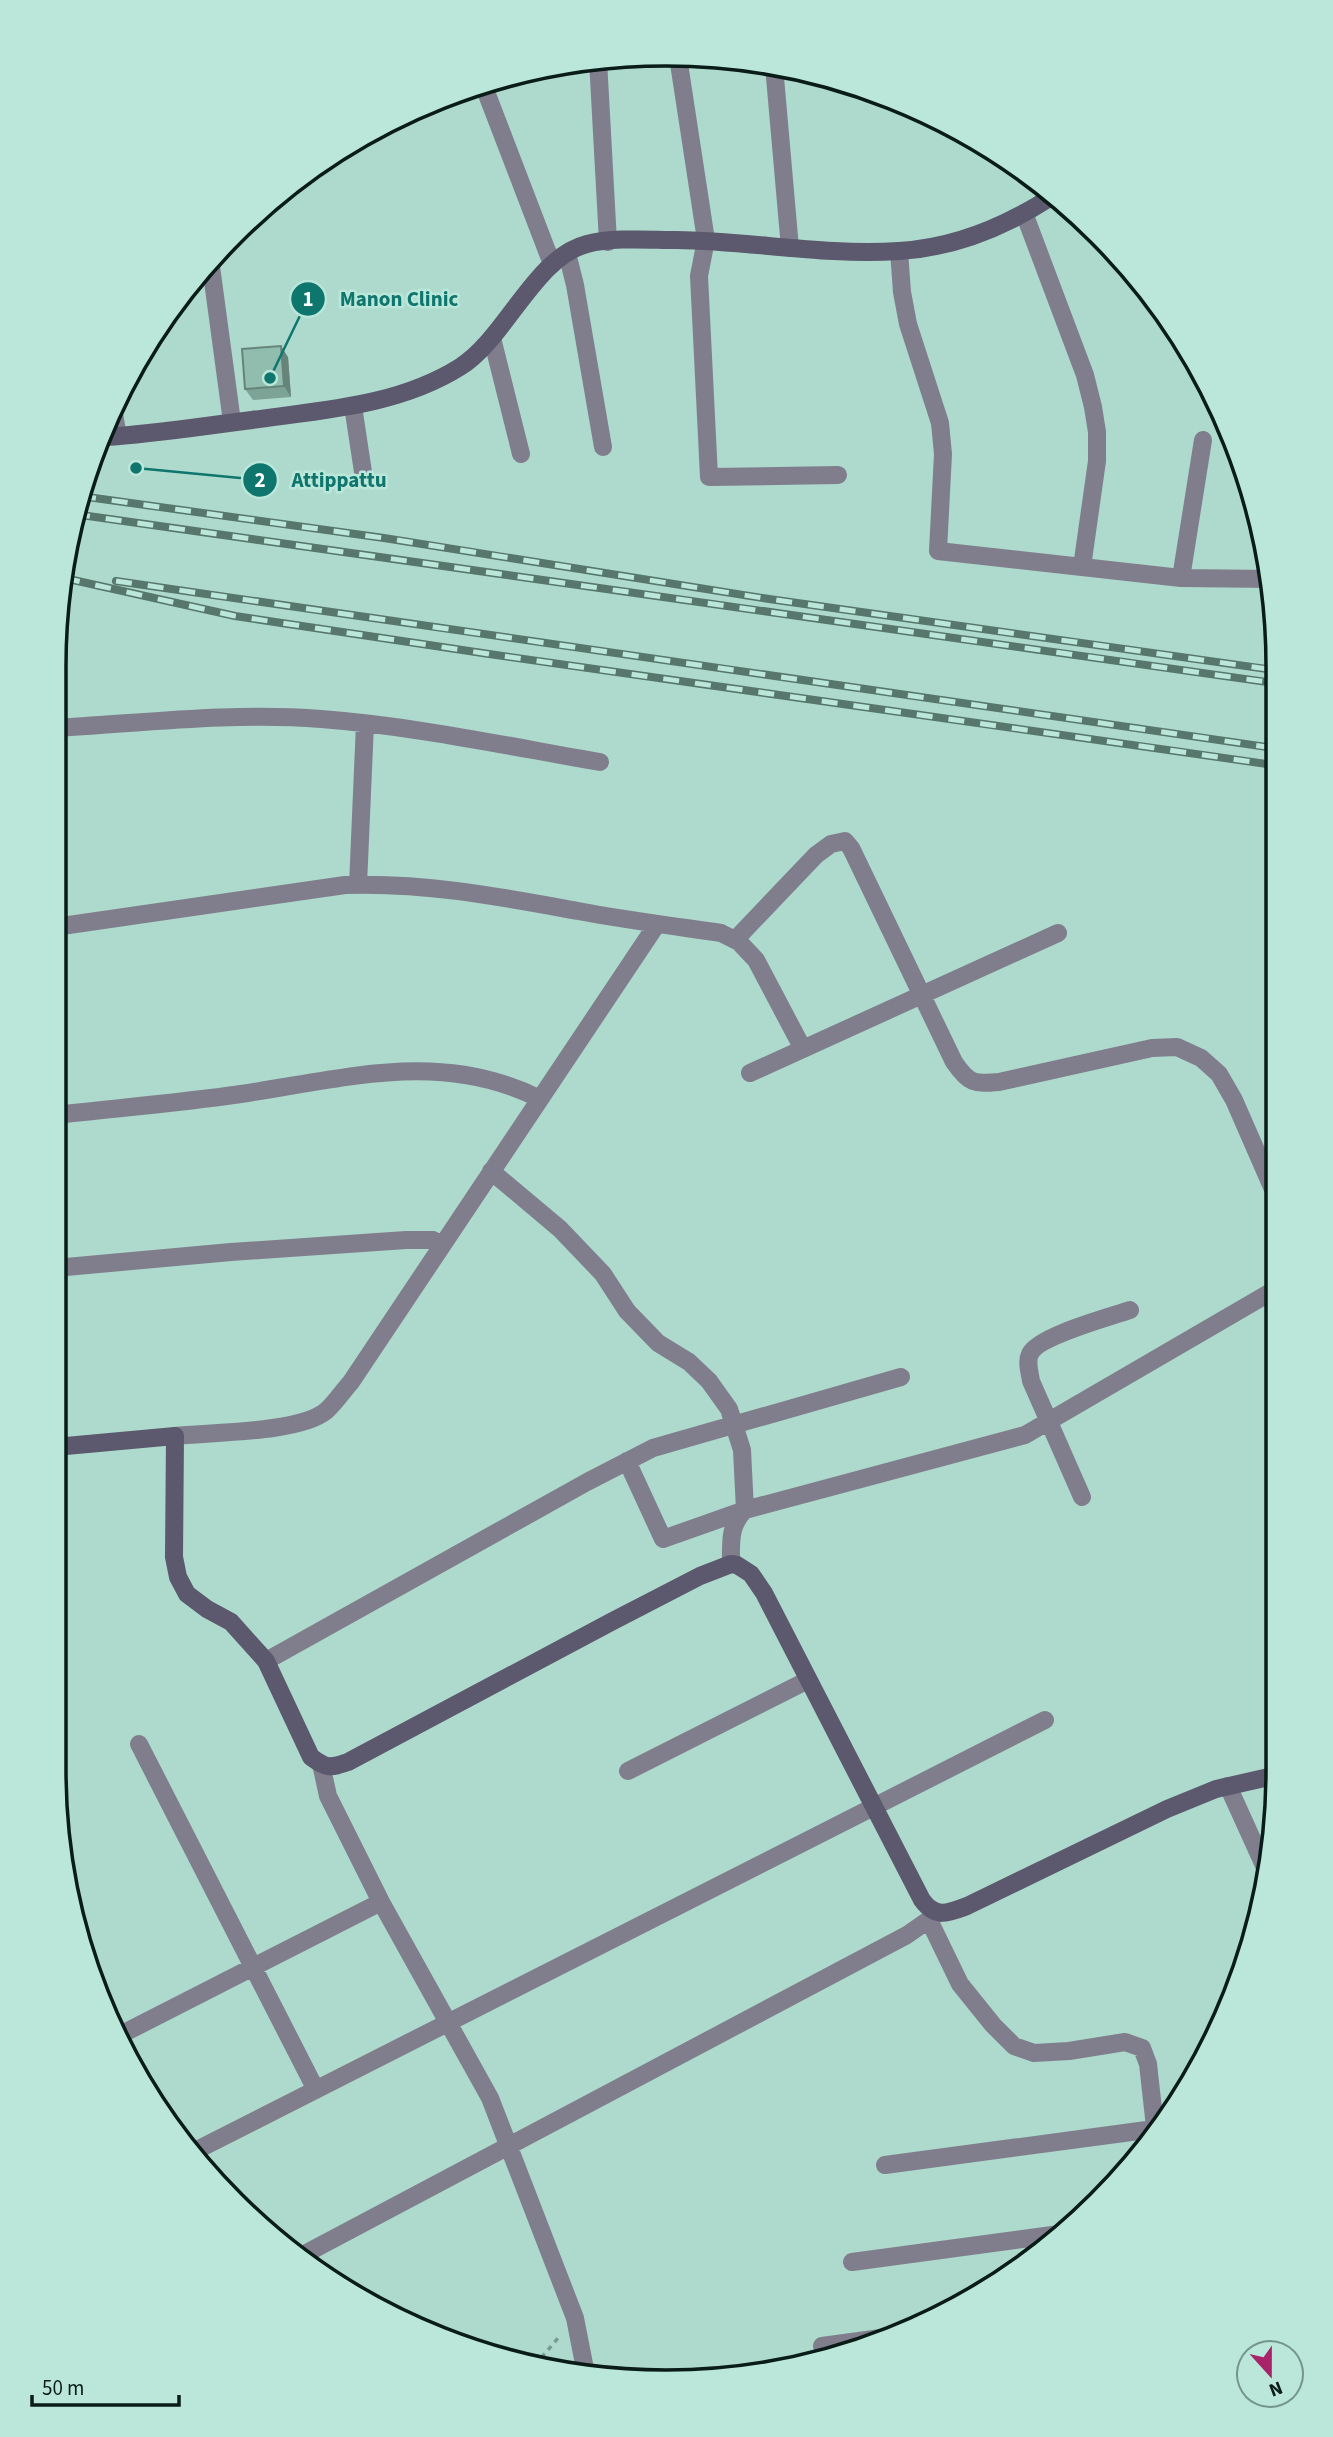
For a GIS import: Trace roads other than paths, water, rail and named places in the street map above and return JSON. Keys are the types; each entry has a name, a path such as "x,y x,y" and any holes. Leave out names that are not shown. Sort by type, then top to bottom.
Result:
{"street":[{"path":"679,67 706,240 699,276 709,477 838,475"},
{"path":"599,71 608,242"},
{"path":"775,77 790,247"},
{"path":"487,94 552,264"},
{"path":"113,436 373,402 437,379 460,368 480,352 552,264 567,253 589,243 706,240 790,247 899,251 958,241 1005,223 1045,201"},
{"path":"1024,213 1085,375 1093,407 1097,432 1097,461 1082,567"},
{"path":"899,251 908,324 940,423 943,454 938,551 1181,578 1260,579"},
{"path":"567,253 603,447"},
{"path":"212,274 232,422"},
{"path":"492,338 521,454"},
{"path":"353,405 363,472"},
{"path":"1181,578 1203,440"},
{"path":"66,727 273,716 366,724 600,762"},
{"path":"358,885 366,724"},
{"path":"736,940 816,855 831,844 845,841 865,875 954,1062 965,1078 976,1083 999,1082 1152,1048 1177,1048 1201,1058 1219,1074 1234,1100 1266,1172"},
{"path":"66,925 358,885 429,887 477,893 721,933 736,940 756,960 803,1048"},
{"path":"66,1446 292,1425 313,1419 326,1410 351,1382 657,924"},
{"path":"750,1073 1058,933"},
{"path":"66,1114 238,1095 347,1077 420,1070 491,1080 518,1088 540,1099"},
{"path":"491,1171 560,1228 603,1274 628,1311 658,1343 689,1362 709,1381 729,1409 742,1450 745,1510"},
{"path":"66,1267 406,1240 433,1240 442,1245"},
{"path":"627,1461 663,1539 745,1510 1025,1435 1266,1295"},
{"path":"1082,1497 1031,1381 1028,1367 1030,1354 1038,1344 1053,1336 1130,1310"},
{"path":"266,1661 653,1448 901,1377"},
{"path":"176,1436 174,1557 178,1577 187,1594 231,1622 266,1661 311,1757 331,1768 348,1762 692,1580 731,1564 751,1574 764,1593 933,1917 960,1984 1014,2046 1034,2053 1069,2051 1125,2042 1142,2048 1148,2064 1154,2120"},
{"path":"731,1564 731,1535 736,1518 745,1510"},
{"path":"628,1770 808,1680"},
{"path":"200,2148 1045,1720"},
{"path":"139,1744 255,1966 316,2091"},
{"path":"321,1764 328,1796 381,1902 490,2098 575,2318 584,2364"},
{"path":"309,2252 907,1935 933,1917 967,1906 1167,1809 1228,1786 1266,1778"},
{"path":"1228,1786 1260,1856"},
{"path":"126,2032 381,1902"},
{"path":"885,2165 1148,2129"},
{"path":"852,2262 1045,2236"},
{"path":"822,2346 847,2343"}],"railway":[{"path":"91,498 384,538 769,599 1266,669"},
{"path":"86,516 1266,682"},
{"path":"73,580 235,616 1266,764"},
{"path":"116,581 1266,747"}],"place":[{"name":"Manon Clinic","path":"270,378"},
{"name":"Attippattu","path":"136,468"}]}
